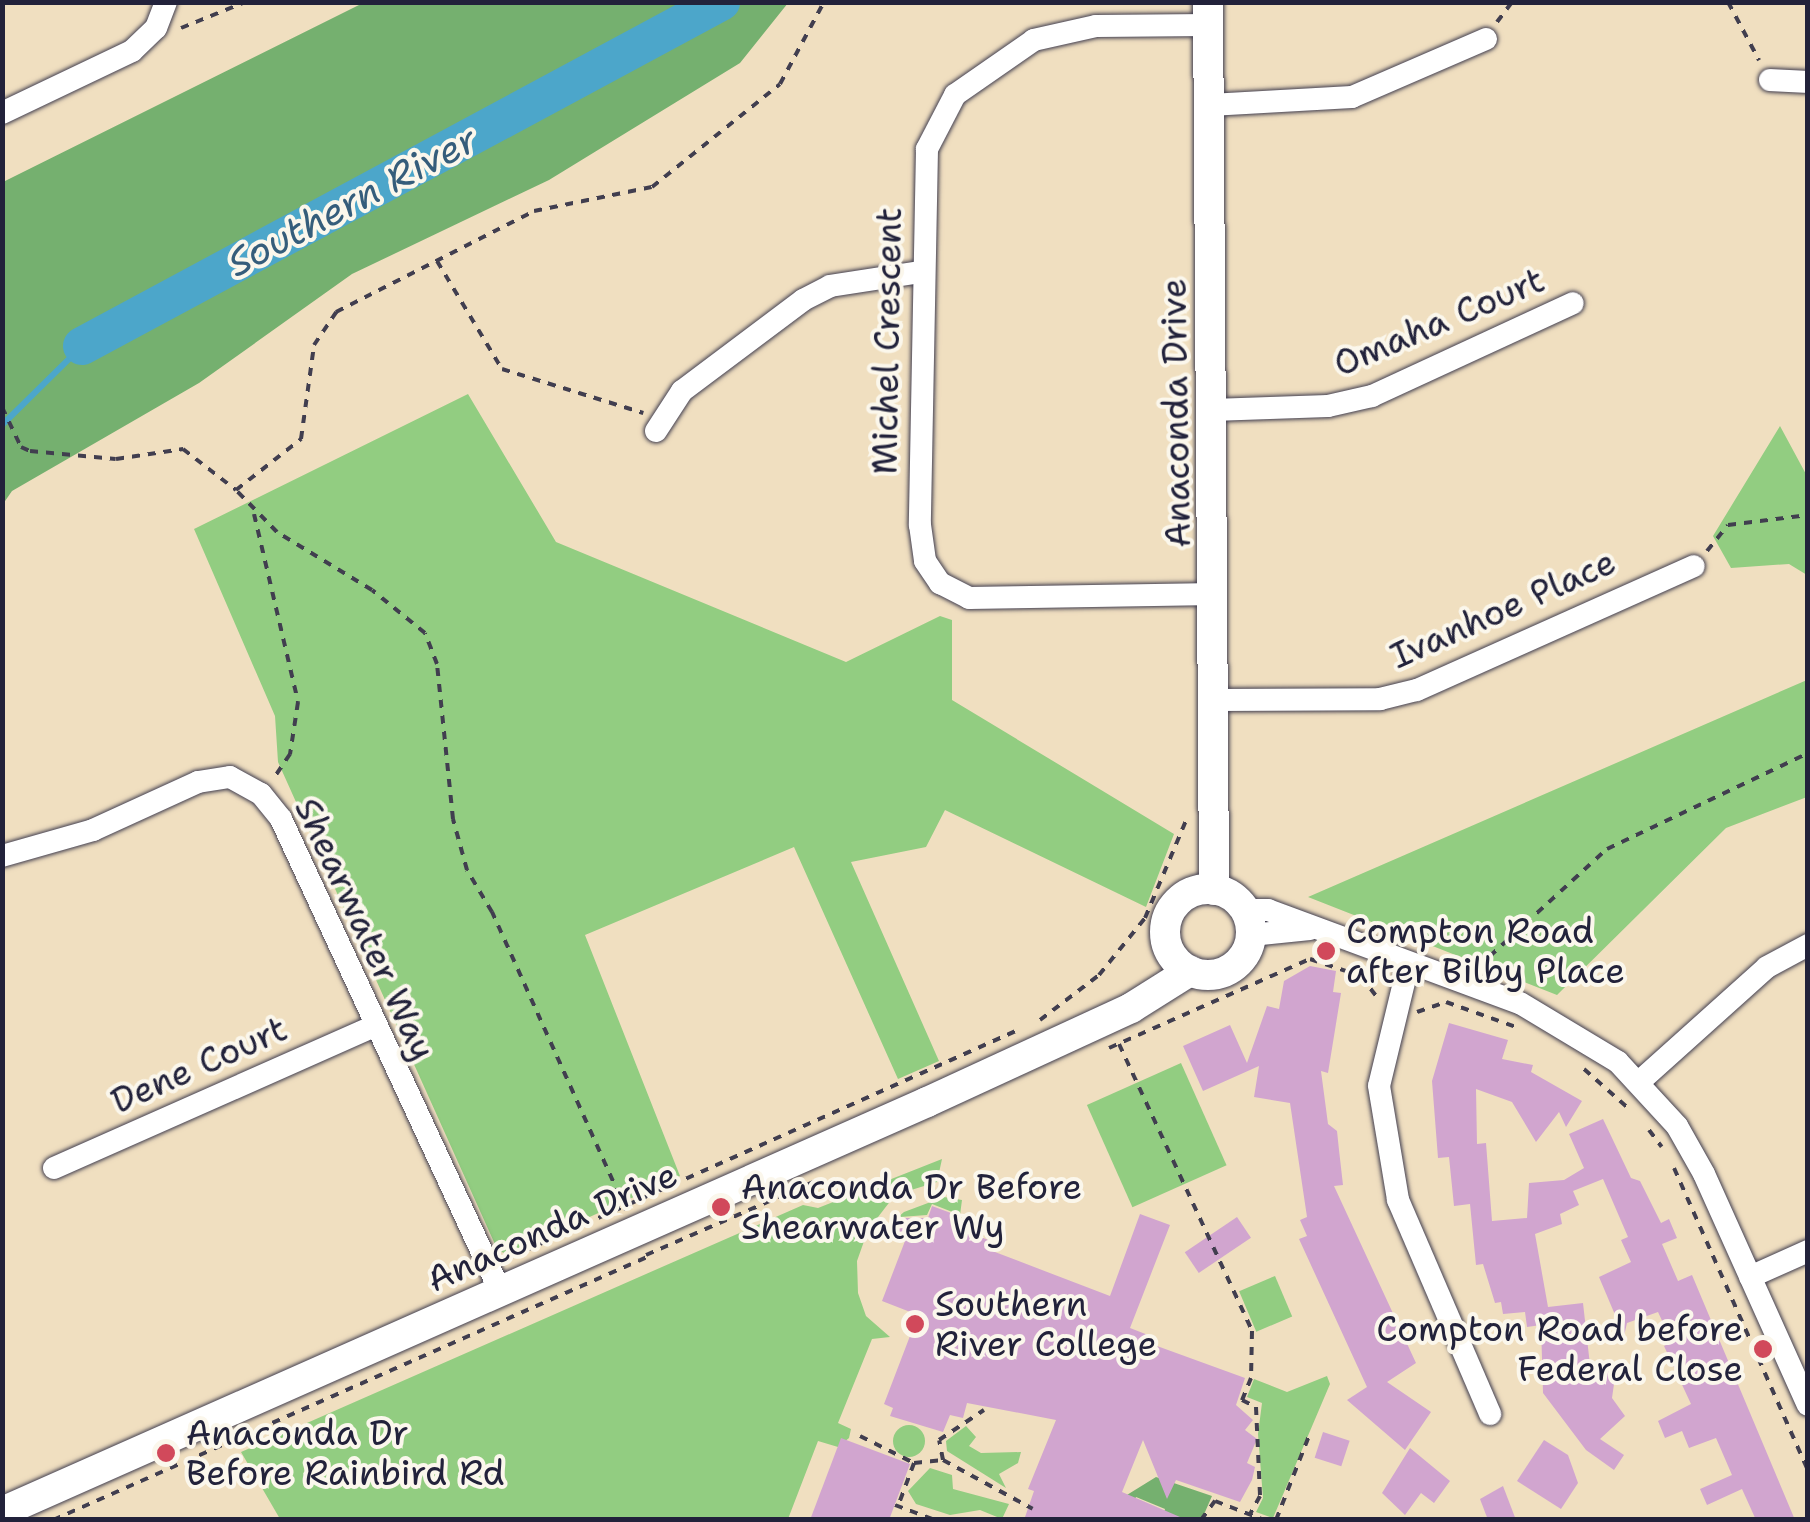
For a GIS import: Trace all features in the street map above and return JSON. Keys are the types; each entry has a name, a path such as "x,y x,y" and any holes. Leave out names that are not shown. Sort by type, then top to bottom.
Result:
{"main road":[{"name":"Anaconda Drive","path":"1181,963 1165,930 1199,894 1199,819 1216,700 1208,14"},
{"path":"1199,894 1248,922"},
{"name":"Anaconda Drive","path":"2,1512 494,1279 636,1231 1131,1008 1181,963 1230,969 1248,922"}],"street":[{"path":"2,113 132,51 156,28 166,2"},
{"name":"Michel Crescent","path":"1208,14 1096,26 1034,40 955,95 927,149 920,272 920,525 924,561 940,584 970,598 1216,594"},
{"path":"1210,104 1352,97 1486,39"},
{"path":"1770,80 1808,82"},
{"path":"656,431 682,391 802,300 830,286 920,272"},
{"name":"Omaha Court","path":"1212,410 1328,406 1372,396 1573,303"},
{"name":"Ivanhoe Place","path":"1216,700 1380,700 1416,690 1694,566"},
{"name":"Shearwater Way","path":"2,856 93,830 198,782 230,777 261,794 280,819 372,1027 494,1279"},
{"path":"1248,922 1268,910 1556,1019 1640,1082 1704,1174 1808,1406"},
{"path":"1640,1082 1767,967 1808,945"},
{"path":"1408,966 1380,1086 1398,1200 1490,1414"},
{"name":"Dene Court","path":"54,1168 372,1027"},
{"path":"1750,1277 1808,1252"}],"path":[{"path":"192,19 245,2"},
{"path":"236,490 301,439 314,345 336,312 534,211 652,188 780,84 824,2"},
{"path":"1728,2 1770,80"},
{"path":"437,261 502,369 639,407 656,431"},
{"path":"2,408 21,446 116,459 183,450 236,490 254,514 425,632 437,664 452,819 466,870 492,912 636,1231"},
{"path":"254,514 298,702 290,754 261,794"},
{"path":"1694,566 1728,525 1808,515"},
{"path":"1475,971 1607,849 1808,753"},
{"path":"53,1520 636,1231 1042,1019 1099,975 1144,918 1199,819"},
{"path":"1100,1052 1310,959 1361,976 1383,1003"},
{"path":"1410,1012 1446,1002 1525,1030"},
{"path":"1118,1044 1194,1214 1202,1212 1252,1331 1251,1378 1242,1400 1256,1406 1260,1496 1250,1514"},
{"path":"1575,1062 1665,1151 1808,1470"},
{"path":"494,1279 636,1231 832,1174"},
{"path":"942,1460 939,1440 984,1410"},
{"path":"860,1436 914,1463 942,1460 1033,1510"},
{"path":"1276,1520 1308,1436"},
{"path":"914,1463 897,1506 935,1520"},
{"path":"1201,1520 1215,1501 1264,1520"}],"green space":[{"path":"363,3 788,3 740,63 549,180 352,274 199,383 12,491 3,504 3,182"},
{"path":"468,394 556,542 846,662 940,616 952,620 952,700 1174,834 1146,907 945,810 926,847 851,862 939,1061 898,1079 794,847 585,935 680,1176 508,1254 498,1251 278,762 275,716 194,529"},
{"path":"1780,426 1807,476 1807,575 1789,564 1731,568 1713,536"},
{"path":"1807,680 1807,797 1726,828 1557,995 1308,897"},
{"path":"1181,1063 1227,1165 1132,1207 1087,1105"},
{"path":"942,1159 937,1182 895,1195 868,1230 857,1261 858,1293 866,1316 890,1337 872,1339 838,1423 851,1429 849,1438 838,1447 818,1441 788,1519 280,1519 241,1452 803,1205 818,1208"},
{"path":"944,1197 962,1200 960,1215 932,1204 927,1215 900,1217 888,1235 890,1224 904,1212"},
{"path":"1275,1276 1292,1317 1256,1332 1239,1291"},
{"path":"1327,1376 1330,1384 1273,1518 1256,1512 1263,1498 1258,1434 1262,1403 1247,1397 1254,1379 1287,1392"},
{"path":"909,1425 921,1429 925,1441 921,1453 909,1457 897,1453 893,1441 897,1429"},
{"path":"966,1426 976,1437 969,1446 981,1453 1021,1452 1018,1463 999,1474 1006,1488 947,1451 946,1441"},
{"path":"930,1468 952,1475 953,1489 1009,1504 1002,1519 980,1510 950,1515 916,1504 908,1491"},
{"path":"1156,1477 1212,1496 1202,1519 1162,1519 1165,1509 1136,1497 1126,1519 1122,1498"}],"building":[{"path":"1310,966 1336,971 1333,992 1341,993 1328,1073 1321,1071 1328,1124 1337,1131 1343,1185 1334,1186 1416,1363 1387,1382 1431,1412 1405,1450 1347,1400 1367,1387 1299,1239 1307,1236 1300,1220 1307,1217 1290,1103 1254,1097 1259,1066 1203,1091 1183,1046 1230,1025 1247,1063 1267,1006 1279,1009 1284,981"},
{"path":"1449,1023 1508,1040 1502,1059 1533,1065 1531,1072 1582,1101 1566,1127 1559,1112 1536,1142 1512,1102 1476,1089 1477,1144 1486,1143 1492,1221 1527,1218 1529,1183 1564,1180 1584,1168 1569,1134 1603,1119 1631,1178 1640,1181 1661,1223 1669,1219 1677,1238 1662,1244 1678,1281 1692,1275 1795,1520 1756,1520 1742,1489 1707,1505 1700,1489 1732,1475 1716,1438 1689,1448 1682,1431 1665,1438 1658,1421 1691,1404 1664,1346 1672,1342 1658,1312 1627,1323 1624,1336 1599,1277 1631,1262 1621,1240 1628,1237 1603,1179 1573,1191 1579,1205 1560,1214 1562,1224 1535,1234 1548,1307 1583,1303 1590,1365 1616,1370 1612,1398 1625,1416 1600,1439 1624,1455 1614,1470 1586,1450 1543,1393 1541,1325 1527,1327 1525,1312 1503,1314 1501,1302 1495,1303 1483,1264 1476,1265 1470,1204 1454,1206 1449,1157 1438,1158 1432,1081"},
{"path":"932,1206 959,1216 955,1227 991,1241 987,1249 1110,1296 1140,1214 1170,1225 1130,1328 1148,1335 1146,1342 1245,1378 1236,1405 1253,1420 1245,1430 1257,1439 1247,1463 1255,1467 1252,1480 1240,1502 1176,1480 1167,1499 1143,1440 1122,1492 1187,1520 1024,1520 1034,1491 1028,1489 1056,1420 967,1403 963,1418 950,1415 943,1432 890,1416 893,1408 884,1404 918,1315 882,1301 905,1241 893,1236 900,1218 928,1218"},
{"path":"1237,1217 1251,1238 1199,1273 1185,1252"},
{"path":"1323,1432 1350,1441 1341,1466 1315,1458"},
{"path":"841,1438 910,1464 889,1520 810,1520"},
{"path":"1544,1440 1568,1455 1578,1483 1561,1509 1517,1481"},
{"path":"1410,1448 1450,1481 1434,1503 1421,1493 1405,1515 1382,1493"},
{"path":"1503,1486 1516,1520 1488,1520 1480,1499"}],"waterway":[{"name":"Southern River","path":"82,346 721,2"},
{"name":"Southern River","path":"2,425 82,346"}],"place":[{"name":"Compton Road after Bilby Place","path":"1326,951"},
{"name":"Anaconda Dr Before Shearwater Wy","path":"721,1207"},
{"name":"Southern River College","path":"915,1324"},
{"name":"Compton Road before Federal Close","path":"1763,1349"},
{"name":"Anaconda Dr Before Rainbird Rd","path":"166,1453"}]}
